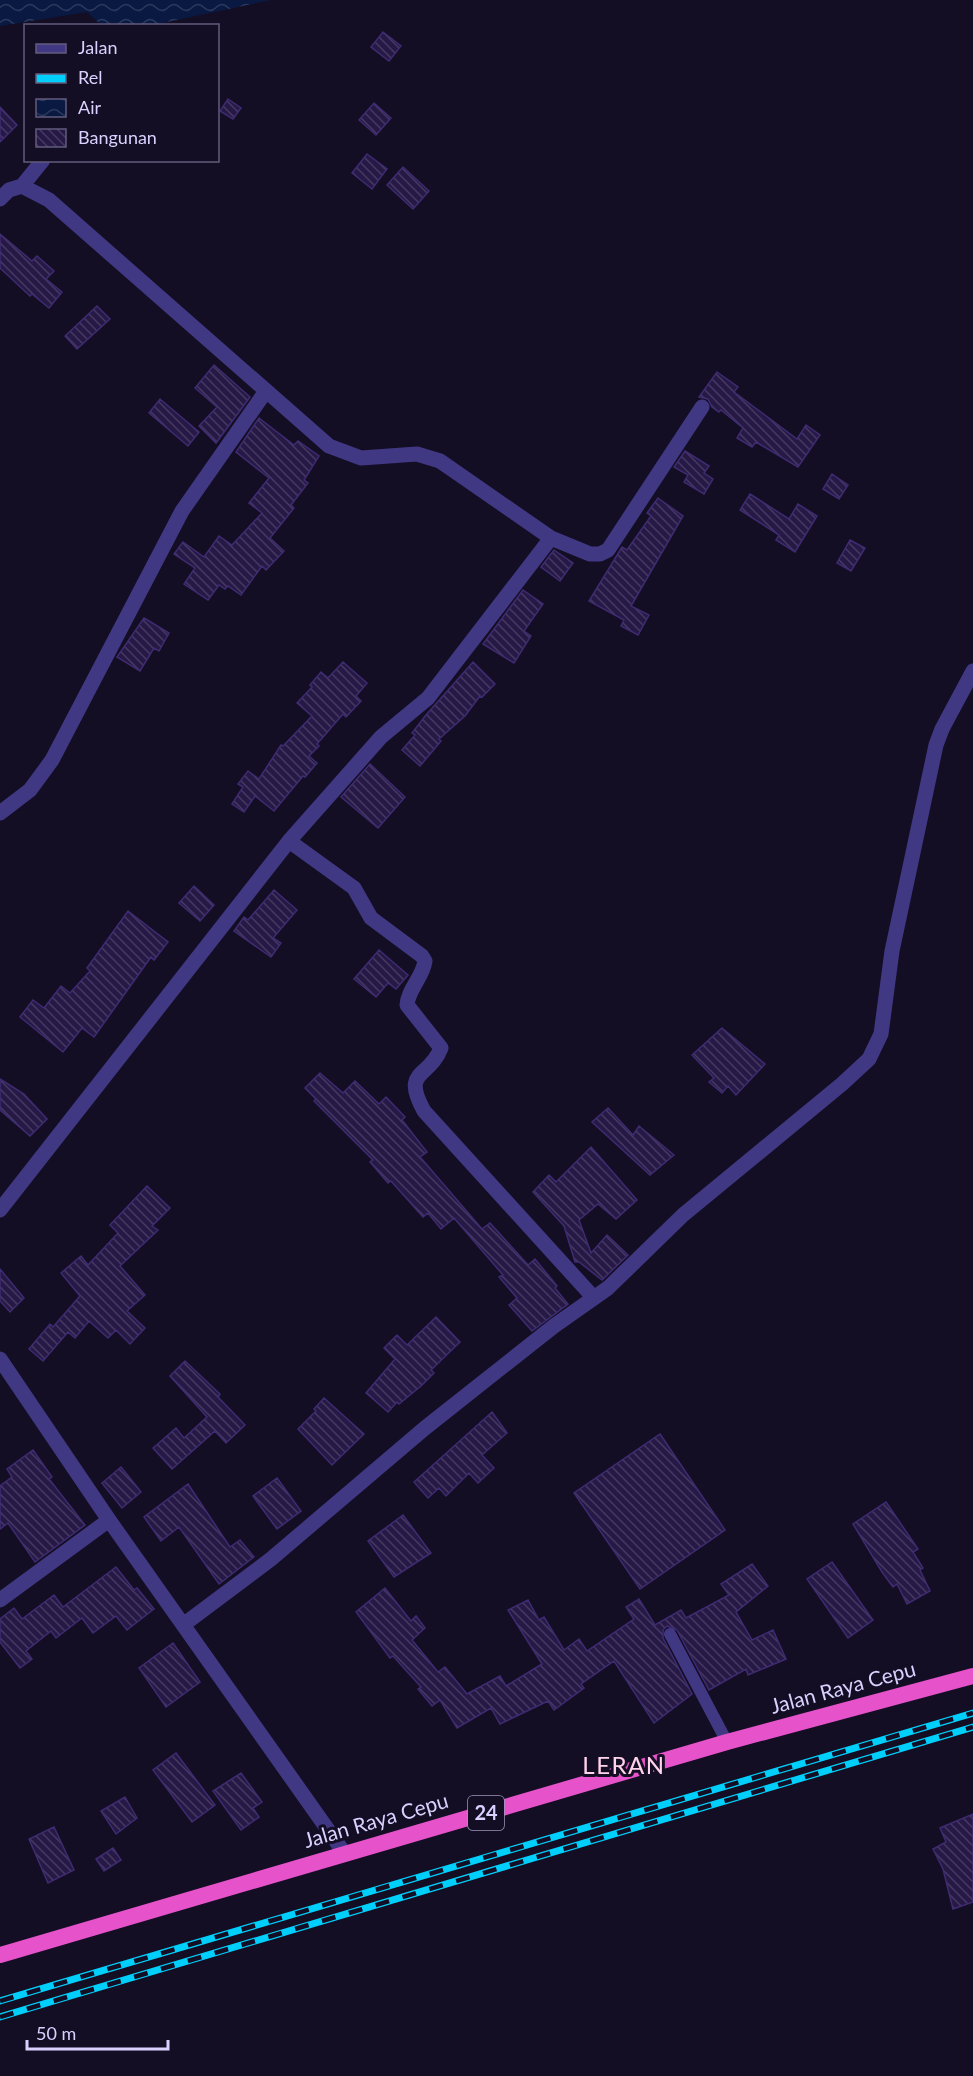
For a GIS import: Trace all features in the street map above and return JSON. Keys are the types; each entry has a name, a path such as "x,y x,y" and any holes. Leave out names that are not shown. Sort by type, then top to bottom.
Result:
{"highway":[{"name":"Jalan Raya Cepu","path":"0,1955 727,1742 973,1676"}],"street":[{"path":"0,199 9,190 22,186 41,162"},
{"path":"22,186 49,200 336,450 361,458 417,454 440,460 551,538 590,554 600,554 608,550 702,407"},
{"path":"0,813 30,790 52,760 182,511 266,391"},
{"path":"0,1209 289,841 381,737 428,698 551,538"},
{"path":"183,1624 271,1559 425,1428 608,1288 683,1215 842,1084 869,1059 881,1034 892,951 936,745 973,671"},
{"path":"289,841 354,888 365,903 371,918 422,956 425,961 423,971 407,998 407,1005 441,1048 416,1080 414,1093 424,1111 594,1298"},
{"path":"0,1359 109,1520 345,1854"},
{"path":"0,1600 109,1520"}],"lane":[{"path":"670,1634 727,1742"}],"water":[{"path":"0,0 271,0 158,24 100,24 87,12 0,26"}],"building":[{"path":"383,32 401,46 389,61 371,47"},
{"path":"228,99 241,108 233,119 220,111"},
{"path":"374,103 391,118 376,135 359,120"},
{"path":"0,107 17,125 0,142"},
{"path":"367,154 387,169 372,189 352,173"},
{"path":"403,167 429,191 413,209 387,185"},
{"path":"0,234 32,261 37,256 54,271 46,279 62,292 49,308 32,294 30,296 0,268"},
{"path":"97,306 110,319 77,349 65,336"},
{"path":"214,365 250,397 216,443 199,426 217,407 195,388"},
{"path":"717,372 738,387 734,392 797,439 806,425 820,435 798,467 756,442 752,447 737,438 743,428 721,410 719,412 712,407 708,399 699,397"},
{"path":"160,399 199,432 188,446 149,413"},
{"path":"259,418 294,445 298,441 319,456 304,480 308,483 291,505 294,508 270,538 284,551 266,570 262,566 241,595 228,586 225,589 219,585 208,600 184,584 195,568 174,554 183,542 204,557 219,536 232,545 262,513 249,503 269,478 236,452"},
{"path":"685,451 709,466 704,473 713,479 704,494 684,482 688,475 674,467"},
{"path":"832,474 848,485 839,499 823,489"},
{"path":"750,494 789,519 798,504 817,516 795,552 776,540 779,535 740,510"},
{"path":"658,498 683,516 631,606 649,615 638,635 621,626 624,620 589,601 622,547 627,550 651,516 647,513"},
{"path":"850,540 865,548 851,571 837,563"},
{"path":"554,550 573,563 560,581 541,567"},
{"path":"523,590 543,604 524,631 531,636 514,663 483,644"},
{"path":"144,618 169,633 159,651 154,648 140,671 117,657"},
{"path":"343,662 367,683 356,696 361,701 346,717 343,714 309,756 317,763 274,811 255,796 244,812 232,804 243,787 238,784 248,771 259,779 281,745 283,746 312,716 297,703 312,687 310,685 321,672 328,678"},
{"path":"473,662 495,684 482,697 480,696 465,716 439,739 441,741 420,766 402,750 415,735 412,733 426,715"},
{"path":"370,764 405,797 378,828 341,797"},
{"path":"194,886 214,905 200,921 179,903"},
{"path":"274,890 297,910 273,938 281,943 271,957 234,931 244,917 248,920"},
{"path":"128,911 168,942 154,960 151,957 94,1037 82,1028 63,1052 20,1017 33,1000 44,1008 61,986 70,993 90,971 87,968"},
{"path":"379,950 408,975 396,989 388,983 376,997 354,979"},
{"path":"722,1028 765,1064 736,1095 728,1086 722,1093 709,1082 714,1078 692,1055"},
{"path":"320,1073 343,1093 355,1081 379,1104 386,1097 405,1117 402,1120 427,1152 420,1157 482,1229 490,1223 528,1265 535,1259 568,1304 532,1331 509,1305 517,1298 499,1277 503,1275 454,1218 441,1229 428,1213 423,1217 391,1181 388,1183 370,1162 373,1160 314,1101 316,1099 305,1088"},
{"path":"0,1079 24,1094 47,1119 30,1136 0,1110"},
{"path":"608,1108 633,1135 639,1126 674,1155 650,1175 592,1122"},
{"path":"591,1147 637,1200 616,1219 598,1204 579,1220 591,1253 607,1235 628,1255 602,1280 579,1262 575,1262 564,1226 533,1192 549,1175 556,1182"},
{"path":"147,1186 170,1208 152,1226 158,1230 120,1266 145,1295 127,1311 145,1328 130,1344 116,1330 108,1338 89,1321 75,1338 68,1332 43,1361 29,1349 50,1324 53,1327 80,1296 61,1273 81,1256 88,1265 118,1233 110,1225"},
{"path":"0,1269 24,1298 10,1312 0,1301"},
{"path":"436,1317 460,1342 431,1370 434,1373 421,1386 399,1404 397,1402 388,1412 366,1393 395,1359 384,1348 397,1335 407,1345"},
{"path":"185,1361 220,1394 218,1397 245,1425 226,1443 215,1431 172,1469 153,1448 176,1428 184,1438 207,1417 170,1376"},
{"path":"324,1398 364,1434 332,1465 298,1429 316,1411 314,1409"},
{"path":"492,1412 507,1433 482,1455 494,1468 478,1483 469,1473 446,1496 439,1488 428,1498 414,1482"},
{"path":"660,1434 725,1530 640,1589 574,1493"},
{"path":"33,1450 52,1477 49,1479 85,1525 35,1562 8,1523 0,1529 0,1486 12,1477 7,1469"},
{"path":"121,1467 141,1492 122,1508 102,1483"},
{"path":"277,1478 301,1511 277,1529 253,1496"},
{"path":"188,1484 230,1547 240,1540 254,1557 219,1584 179,1527 161,1541 144,1517"},
{"path":"886,1502 918,1549 913,1552 923,1568 920,1570 930,1591 907,1604 897,1584 893,1587 853,1524"},
{"path":"403,1515 431,1553 394,1577 368,1541"},
{"path":"832,1562 873,1620 848,1638 807,1579"},
{"path":"752,1564 768,1586 736,1612 752,1640 773,1630 786,1659 748,1675 746,1669 709,1690 677,1630 667,1626 663,1630 663,1638 692,1694 654,1723 614,1661 581,1684 584,1688 554,1710 548,1701 500,1724 491,1708 457,1728 440,1700 432,1706 418,1689 421,1687 393,1656 390,1658 356,1612 385,1588 411,1621 416,1616 425,1628 412,1640 438,1672 445,1667 467,1694 500,1676 506,1686 542,1664 508,1610 528,1600 539,1620 544,1617 564,1650 579,1639 587,1651 634,1619 626,1607 639,1599 655,1625 681,1610 686,1618 729,1595 721,1584"},
{"path":"116,1567 134,1590 137,1588 154,1609 127,1630 116,1616 93,1633 82,1618 56,1638 51,1631 26,1651 32,1659 20,1668 0,1642 0,1619 14,1608 22,1619 54,1595 63,1607"},
{"path":"173,1643 200,1682 166,1707 139,1668"},
{"path":"176,1753 215,1805 192,1822 153,1770"},
{"path":"241,1773 262,1802 253,1808 259,1817 241,1830 213,1791"},
{"path":"125,1797 137,1818 116,1834 101,1811"},
{"path":"973,1814 973,1902 953,1909 943,1869 933,1849 946,1842 940,1828"},
{"path":"54,1827 74,1870 48,1883 29,1839"},
{"path":"113,1848 121,1860 104,1871 96,1859"}],"railway":[{"path":"0,2001 973,1713"},
{"path":"0,2017 973,1727"}],"district":[{"name":"LERAN","path":"624,1766"}]}
